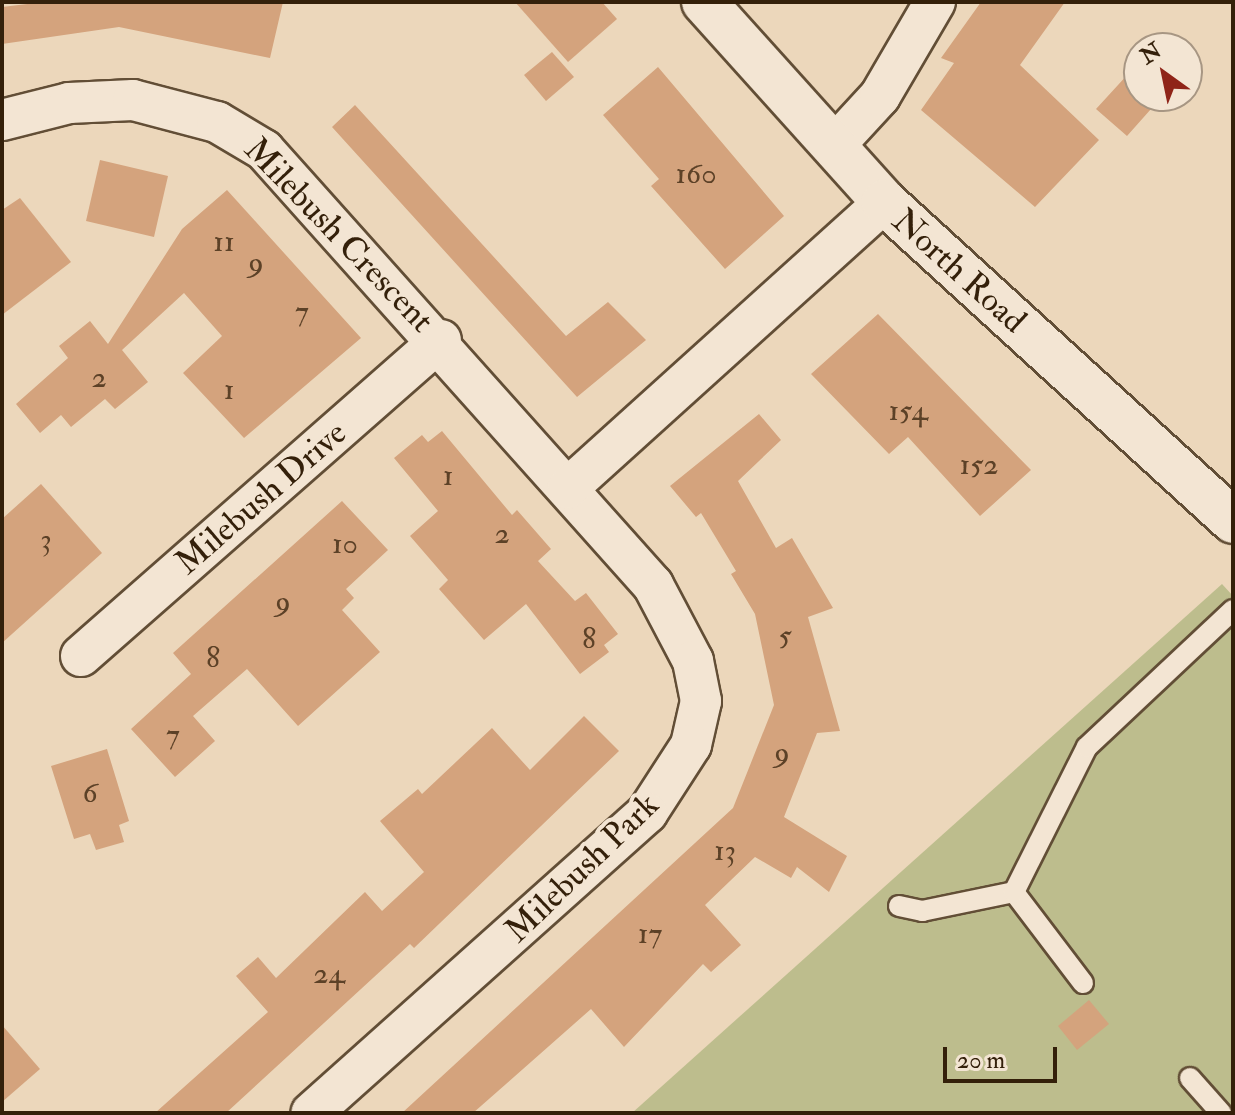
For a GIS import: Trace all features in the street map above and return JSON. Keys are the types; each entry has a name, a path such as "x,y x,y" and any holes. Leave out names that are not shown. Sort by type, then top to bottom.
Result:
{"street":[{"name":"North Road","path":"704,2 884,202 1233,521"},
{"path":"834,146 880,96 935,2"},
{"name":"Milebush Crescent","path":"2,120 69,103 133,100 242,134 284,168 441,340 568,488"},
{"path":"568,488 884,202"},
{"name":"Milebush Drive","path":"81,656 441,340"},
{"name":"Milebush Park","path":"312,1113 621,839 672,781 691,745 701,701 675,620 568,488"}],"lane":[{"path":"1014,892 1087,747 1233,610"},
{"path":"899,906 922,911 1014,892"},
{"path":"1014,892 1083,983"},
{"path":"1190,1078 1221,1113"}],"green space":[{"path":"1222,584 1233,596 1233,1113 632,1113"}],"building":[{"path":"44,2 283,2 270,58 119,27 2,44 2,7"},
{"path":"515,2 602,2 617,19 568,62"},
{"path":"981,2 1065,2 1020,65 1099,140 1035,207 921,110 954,63 941,58"},
{"path":"552,52 574,77 546,101 524,75"},
{"path":"658,67 784,216 725,269 651,186 659,179 603,115"},
{"path":"1123,80 1123,112 1148,112 1127,136 1096,109"},
{"path":"355,105 566,336 608,302 646,340 577,397 332,127"},
{"path":"100,160 168,176 154,237 86,221"},
{"path":"227,190 361,338 244,438 183,373 222,336 184,293 122,350 148,382 115,409 105,399 71,427 61,415 40,433 16,404 68,358 59,346 90,321 108,344 182,229"},
{"path":"20,198 71,262 2,315 2,210"},
{"path":"878,314 1031,470 980,516 908,437 889,454 811,374"},
{"path":"759,414 781,440 738,481 776,548 792,538 833,608 808,617 840,731 817,733 784,817 847,856 829,892 797,867 791,878 755,857 705,905 741,945 711,972 703,964 624,1047 591,1009 473,1113 402,1113 733,808 774,705 755,614 731,574 736,571 701,513 696,517 670,486"},
{"path":"442,431 512,515 517,510 551,549 538,561 575,601 586,593 618,634 604,645 609,652 580,674 526,604 484,640 439,589 448,580 410,536 438,511 394,458 422,435 428,442"},
{"path":"41,484 102,553 2,643 2,519"},
{"path":"342,501 388,550 346,589 354,598 342,610 380,652 298,726 247,669 193,716 215,741 175,777 131,729 191,674 173,653"},
{"path":"584,716 619,751 414,948 410,944 226,1113 155,1113 268,1012 236,976 258,957 276,978 365,892 382,911 424,872 380,821 418,789 422,794 492,728 530,770"},
{"path":"107,749 129,821 119,825 124,842 96,850 90,834 74,839 51,766"},
{"path":"1089,1000 1109,1024 1077,1050 1058,1026"},
{"path":"2,1025 40,1069 2,1102"}]}
